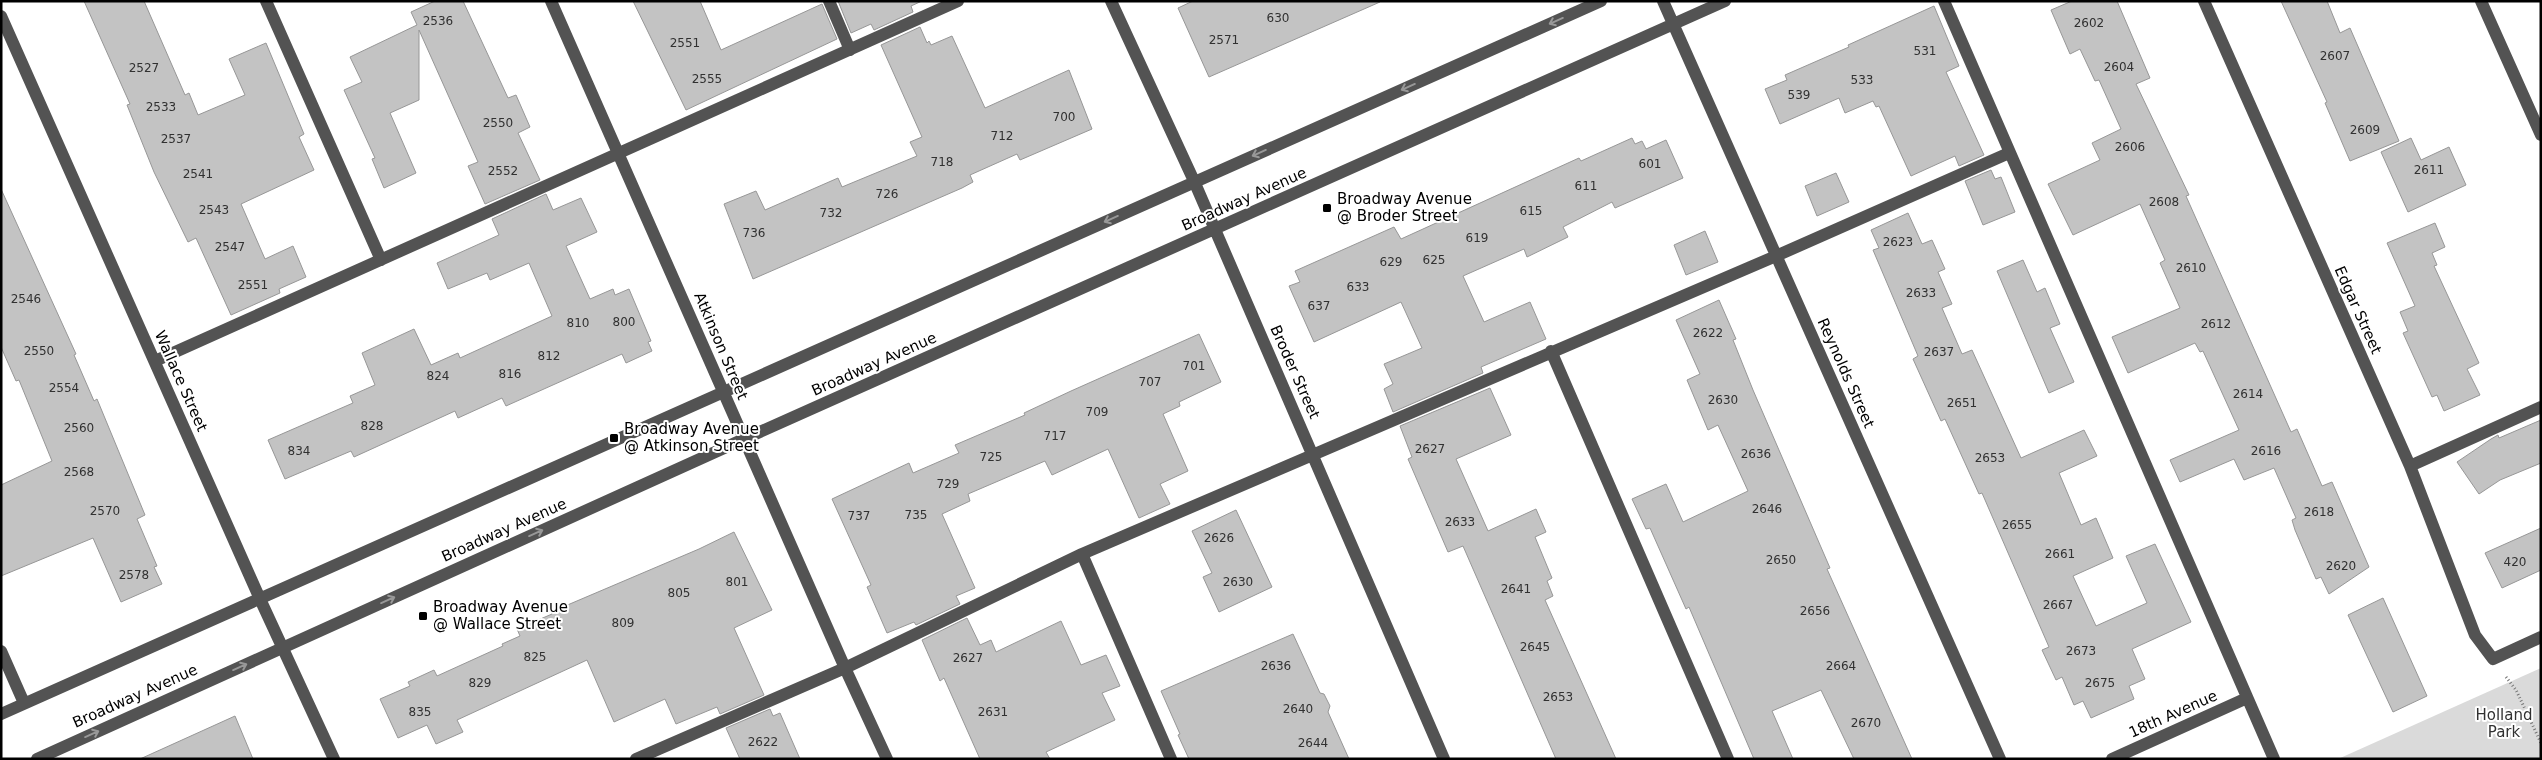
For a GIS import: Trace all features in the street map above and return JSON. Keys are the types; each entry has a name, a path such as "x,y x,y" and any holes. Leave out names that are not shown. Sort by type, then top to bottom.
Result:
{"street":[{"path":"266,1 381,260"},
{"name":"Atkinson Street","path":"552,1 845,668 887,759"},
{"path":"829,1 850,50"},
{"path":"155,362 958,1"},
{"name":"Broder Street","path":"1111,1 1194,181 1444,759"},
{"path":"1,714 1601,1"},
{"name":"Reynolds Street","path":"1663,1 2000,759"},
{"name":"Broadway Avenue","path":"45,757 283,647 744,439 1215,230 1672,23 1725,1"},
{"path":"1944,1 2274,759"},
{"name":"Edgar Street","path":"2204,1 2410,466 2475,635 2493,659"},
{"path":"2482,1 2541,135"},
{"name":"Wallace Street","path":"1,16 260,599 334,759"},
{"path":"636,759 845,668 1082,554 1312,453 1776,256 2009,153"},
{"path":"1550,351 1728,759"},
{"path":"2410,466 2541,407"},
{"path":"1082,554 1171,759"},
{"path":"2493,659 2541,637"},
{"path":"1,651 24,703"},
{"name":"18th Avenue","path":"2112,759 2247,698"}],"path":[{"path":"2493,659 2516,690 2541,743"}],"green space":[{"name":"Holland Park","path":"2541,668 2541,759 2338,759"}],"building":[{"path":"84,1 144,1 185,95 189,93 198,115 245,95 229,59 266,43 304,134 299,137 314,170 241,204 265,259 293,246 306,277 279,289 280,293 231,315 196,238 188,242 154,172 127,105 130,104"},
{"path":"435,1 463,1 508,98 516,95 530,127 518,133 540,180 485,204 468,166 478,162 419,30 419,100 390,113 416,173 384,188 372,159 375,158 344,90 362,82 350,57 417,25 411,12"},
{"path":"633,1 700,1 721,50 822,4 837,39 686,110"},
{"path":"838,1 922,1 911,6 913,12 874,30 871,24 851,33"},
{"path":"1193,1 1380,2 1209,77 1178,8"},
{"path":"2072,1 2117,1 2150,78 2136,84 2189,195 2186,196 2291,432 2297,429 2322,486 2332,482 2369,567 2329,594 2321,577 2316,579 2295,530 2292,520 2296,518 2274,468 2244,480 2234,459 2180,482 2170,460 2239,430 2203,351 2200,352 2195,343 2128,373 2112,337 2180,308 2160,263 2165,260 2140,204 2073,235 2048,184 2100,160 2092,143 2121,129 2099,80 2095,81 2080,49 2070,54 2051,10"},
{"path":"2281,1 2327,1 2340,33 2350,28 2399,141 2350,161 2325,103 2327,102"},
{"path":"1934,6 1959,66 1946,72 1984,155 1959,166 1955,156 1911,176 1879,106 1876,107 1873,101 1845,113 1839,98 1780,124 1765,89 1787,80 1785,75"},
{"path":"920,27 927,43 929,41 931,45 952,36 985,108 1069,70 1092,129 1020,160 1017,154 970,175 973,182 962,188 753,279 724,204 756,191 765,210 838,178 842,187 917,156 910,142 922,137 881,45"},
{"path":"1632,138 1635,144 1642,141 1646,149 1666,140 1683,178 1615,208 1612,202 1563,227 1568,237 1527,257 1524,249 1463,276 1484,322 1530,302 1546,339 1481,367 1483,373 1393,412 1384,389 1393,384 1384,364 1422,348 1401,302 1314,342 1289,286 1300,282 1295,271 1394,227 1401,239 1579,158 1581,161"},
{"path":"2411,138 2421,160 2449,147 2466,185 2408,212 2381,152"},
{"path":"1991,170 1995,179 2001,177 2015,212 1983,225 1965,181"},
{"path":"1836,173 1849,202 1817,216 1805,186"},
{"path":"1,189 76,354 74,355 94,401 97,399 145,515 137,519 157,566 154,567 162,584 121,602 93,538 1,576 1,485 52,461 19,380 16,381 1,347"},
{"path":"546,194 553,210 581,198 597,232 566,246 590,299 613,289 615,295 629,289 651,341 648,342 652,351 626,363 622,354 506,406 502,398 458,418 455,411 354,457 351,451 285,479 268,440 353,403 350,396 375,385 362,353 414,329 431,365 458,353 460,358 552,316 529,263 490,280 487,273 448,289 437,263 499,235 492,219"},
{"path":"1908,213 1922,244 1932,240 1945,269 1938,272 1952,304 1942,308 1962,354 1972,350 2021,458 2084,430 2097,456 2059,473 2081,525 2096,518 2113,558 2073,576 2096,626 2147,603 2126,556 2155,544 2191,622 2132,649 2145,679 2129,686 2134,699 2091,718 2083,701 2074,705 2062,677 2056,680 2042,650 2049,647 1982,493 1979,494 1945,419 1941,421 1913,359 1918,356 1873,250 1879,248 1871,230"},
{"path":"2435,223 2445,247 2432,253 2437,265 2434,266 2479,363 2467,369 2480,395 2444,411 2437,395 2432,397 2403,333 2408,331 2400,312 2415,306 2387,243"},
{"path":"1705,231 1718,262 1686,275 1674,245"},
{"path":"2023,260 2037,292 2045,288 2060,324 2050,328 2074,382 2049,393 1997,271"},
{"path":"1719,300 1736,339 1733,340 1753,390 1830,568 1827,569 1912,759 1854,759 1821,690 1772,711 1793,759 1754,759 1689,607 1686,609 1650,528 1646,529 1632,499 1666,484 1683,522 1748,491 1718,425 1708,430 1687,380 1700,374 1676,320"},
{"path":"1199,334 1221,382 1179,402 1180,406 1163,414 1188,471 1160,484 1170,504 1139,518 1108,449 1052,475 1045,461 968,494 970,501 942,514 975,588 956,596 960,604 916,625 914,622 887,633 867,587 871,585 832,499 909,463 913,473 959,453 955,445 1025,415 1024,413 1071,391"},
{"path":"1490,388 1511,435 1456,459 1488,531 1536,509 1546,532 1535,537 1552,578 1547,581 1553,596 1545,600 1616,759 1556,759 1463,546 1448,552 1408,459 1412,457 1400,426"},
{"path":"2541,420 2541,463 2500,480 2479,494 2457,462 2498,435 2499,438"},
{"path":"1236,510 1272,587 1219,612 1203,577 1212,573 1192,531"},
{"path":"2541,528 2541,570 2502,588 2485,553"},
{"path":"734,532 772,610 734,628 764,695 720,714 717,707 676,724 665,699 614,722 587,660 457,720 463,732 436,744 427,725 398,738 380,699 410,686 408,682 434,670 437,676 503,646 502,644 520,636 517,629 552,614 551,612 699,549"},
{"path":"2383,598 2427,696 2393,712 2348,615"},
{"path":"967,618 980,645 991,640 996,652 1061,621 1081,665 1106,655 1120,686 1102,693 1115,720 1046,752 1050,759 980,759 944,678 940,681 922,640"},
{"path":"1293,634 1320,693 1324,694 1330,706 1328,712 1349,759 1189,759 1161,691"},
{"path":"770,709 773,716 780,713 800,759 740,759 726,728"},
{"path":"235,716 253,759 140,759"}],"place":[{"name":"Broadway Avenue @ Broder Street","path":"1327,208"},
{"name":"Broadway Avenue @ Atkinson Street","path":"614,438"},
{"name":"Broadway Avenue @ Wallace Street","path":"423,616"}]}
